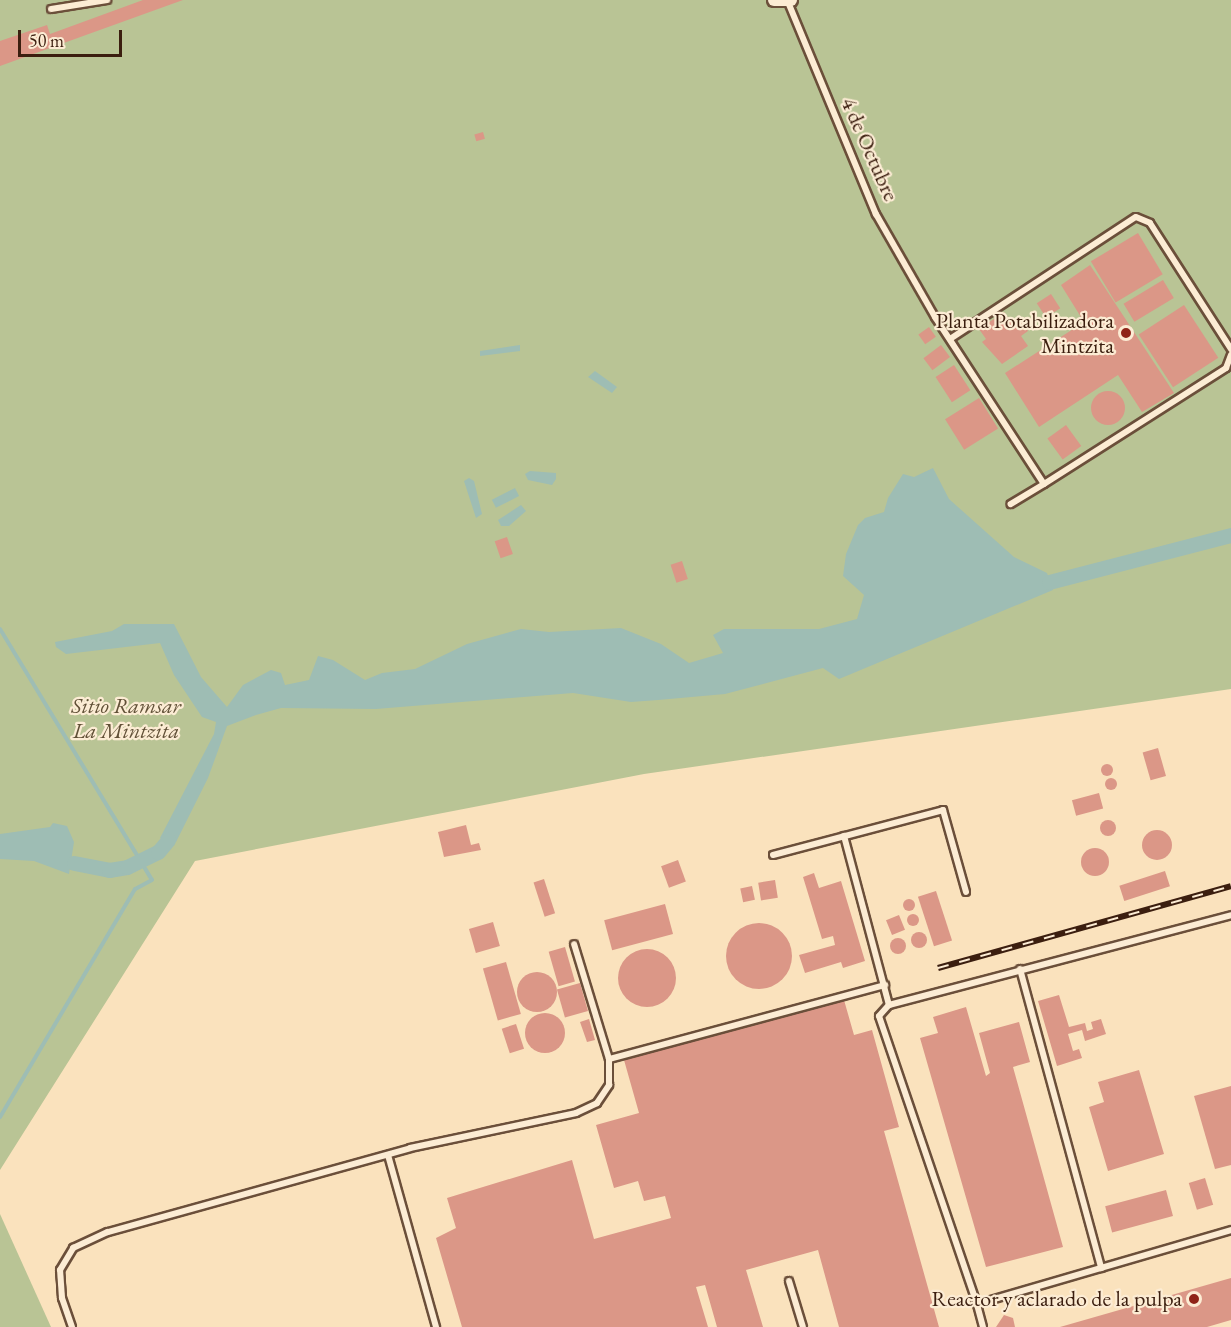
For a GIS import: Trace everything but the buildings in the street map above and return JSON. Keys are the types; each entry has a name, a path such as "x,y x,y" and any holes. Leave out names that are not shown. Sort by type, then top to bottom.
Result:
{"street":[{"name":"4 de Octubre","path":"774,0 789,1"}],"lane":[{"path":"51,9 107,0"},
{"name":"4 de Octubre","path":"789,1 876,214 935,317 1044,484"},
{"path":"950,339 1136,218 1150,223 1231,349"},
{"path":"1011,504 1226,368 1231,355"},
{"path":"773,855 943,810 966,892"},
{"path":"844,836 889,1005"},
{"path":"984,1327 879,1016 889,1005 1231,915"},
{"path":"72,1327 62,1298 60,1270 73,1248 108,1232 388,1155 587,1108 597,1103 609,1085 609,1059 574,944"},
{"path":"1020,969 1101,1268"},
{"path":"609,1059 885,985"},
{"path":"388,1155 436,1327"},
{"path":"977,1304 1231,1230"},
{"path":"789,1281 803,1327"}],"green space":[{"name":"Sitio Ramsar La Mintzita","path":"0,0 1231,0 1231,689 644,774 195,861 0,1170"},
{"path":"0,1214 51,1327 0,1327"}],"water":[{"path":"520,345 520,351 480,356 480,351"},
{"path":"595,371 617,387 612,393 588,377"},
{"path":"933,468 949,499 1014,557 1047,573 1053,590 839,679 823,668 725,694 658,700 631,702 573,693 376,709 281,708 256,715 227,726 208,778 176,842 160,838 214,734 216,722 202,717 174,675 160,643 66,654 56,647 55,642 112,631 124,624 174,624 201,677 227,707 243,685 271,670 281,673 285,685 309,680 318,656 333,660 365,680 382,673 415,669 467,644 521,629 549,632 621,628 661,644 689,663 723,653 713,635 724,629 819,629 857,619 864,595 843,576 846,554 858,525 865,518 884,512 888,498 903,474 914,477"},
{"path":"530,471 556,473 556,479 552,485 528,480 525,474"},
{"path":"469,478 474,481 482,514 476,518 464,481"},
{"path":"515,488 519,496 496,508 492,500"},
{"path":"521,505 526,511 509,526 501,526 498,520"},
{"path":"53,823 67,826 74,842 69,874 34,861 0,859 0,834 50,827"}],"waterway":[{"path":"1049,582 1231,535"},
{"path":"0,629 152,880 135,889 0,1117"},
{"path":"74,863 109,870 127,867 158,852 168,840"}],"railway":[{"path":"938,968 1231,886"}],"place":[{"name":"Planta Potabilizadora Mintzita","path":"1126,333"},
{"name":"Reactor y aclarado de la pulpa","path":"1194,1299"}]}
